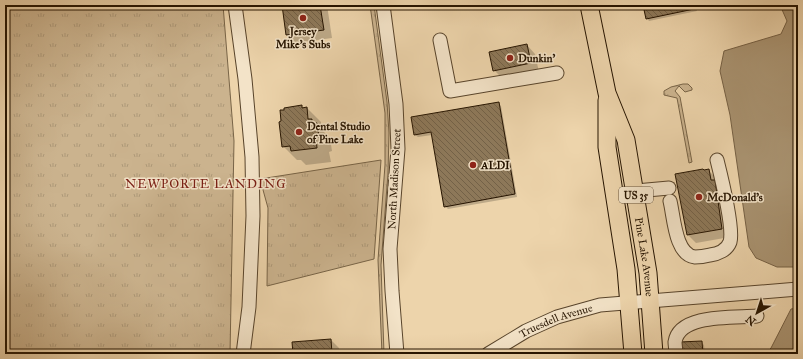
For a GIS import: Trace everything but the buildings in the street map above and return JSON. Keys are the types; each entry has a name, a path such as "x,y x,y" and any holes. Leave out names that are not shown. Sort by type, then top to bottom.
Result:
{"main road":[{"name":"Pine Lake Avenue","path":"589,5 607,94 626,140 636,191 650,300 654,354"},
{"name":"Pine Lake Avenue","path":"607,94 607,148 626,269 633,354"}],"street":[{"path":"235,5 252,158 253,216 249,308 243,354"},
{"name":"North Madison Street","path":"383,5 396,112 398,149 390,249 397,354"},
{"path":"440,40 450,91 557,73"},
{"path":"636,191 670,195 679,244 685,253 694,257 719,253 726,248 730,242 730,234 726,202 717,160"},
{"name":"Truesdell Avenue","path":"488,354 526,330 557,317 606,304 798,289"},
{"path":"676,354 675,342 679,333 685,326 696,320 757,316"}],"green space":[{"path":"5,5 223,5 234,141 230,354 5,354"},
{"path":"370,5 374,5 387,102 389,133 388,173 381,265 384,354 382,354 378,260 385,165 385,113"},
{"path":"688,84 692,88 692,90 685,92 679,86 675,91 680,97 692,162 689,163 677,98 664,95 664,91 671,87"},
{"path":"381,160 374,259 267,286 268,208 260,179"}],"shaded area":[{"path":"780,5 798,5 798,267 777,267 756,258 749,247 730,115 720,71 724,51 781,34 787,21"},
{"path":"798,308 798,354 765,354 771,348 791,309"}],"place":[{"name":"Jersey Mike's Subs","path":"303,18"},
{"name":"Dunkin'","path":"510,58"},
{"name":"Dental Studio of Pine Lake","path":"299,132"},
{"name":"ALDI","path":"473,165"},
{"name":"McDonald's","path":"699,197"}],"district":[{"name":"NEWPORTE LANDING","path":"206,183"}]}
